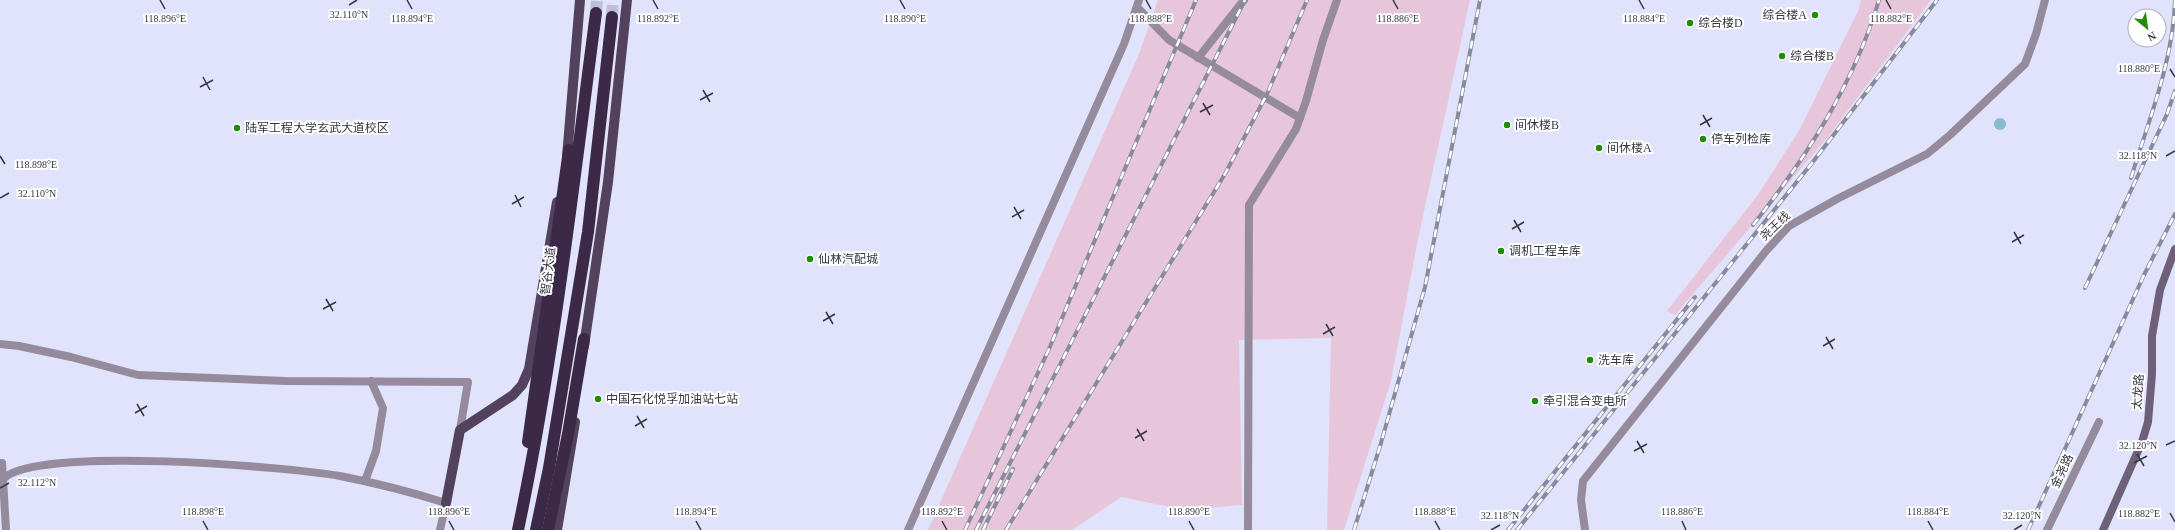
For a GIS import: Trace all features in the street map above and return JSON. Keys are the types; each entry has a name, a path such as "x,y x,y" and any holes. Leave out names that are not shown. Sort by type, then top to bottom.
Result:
{"highway":[{"name":"智谷大道","path":"517,530 533,459 555,332 596,14"},
{"path":"536,530 549,468 588,232 612,17"},
{"path":"517,530 569,150"},
{"path":"548,530 566,441 584,339"}],"main road":[{"path":"446,503 460,430 512,395 522,385 529,369 552,225 569,150 580,0"},
{"path":"557,530 573,444 584,339 608,182 626,3"}],"street":[{"path":"1198,58 1244,0"},
{"path":"1248,530 1249,205 1284,151 1300,118 1323,40 1337,0"},
{"name":"尧王线","path":"1585,530 1581,500 1583,481 1766,251 1789,226 1825,205 1927,154 1950,135 2025,64 2036,34 2045,0"},
{"path":"908,530 937,469 1124,44 1138,4 1169,40 1300,118"},
{"name":"太龙路","path":"2103,530 2142,442 2148,422 2152,374 2152,336 2160,290 2175,249"},
{"path":"0,344 19,346 71,357 138,376 285,381 468,382 460,430"},
{"path":"365,481 376,451 383,408 371,381"},
{"name":"金尧路","path":"2047,530 2099,422"},
{"path":"3,479 8,473 29,467 112,461 187,462 288,470 386,485 446,503 440,530"},
{"path":"2,463 6,530"}],"shaded area":[{"path":"1158,0 1470,0 1418,239 1391,381 1344,530 1327,530 1331,338 1239,340 1242,505 1185,510 1121,497 1072,530 928,530 1139,54"},
{"path":"1861,0 1931,0 1828,137 1675,315 1667,311 1757,196 1800,129 1858,11"}],"water":[{"path":"2002,118 2005,119 2005,129 1998,130 1995,129 1994,122 1995,119"}],"tunnel":[{"path":"596,13 597,0"},
{"path":"612,17 613,0"}],"railway":[{"path":"965,530 1049,349 1196,0"},
{"path":"976,530 1245,0"},
{"path":"1006,530 1225,174 1267,94 1307,0"},
{"path":"1354,530 1381,443 1425,287 1480,0"},
{"path":"1753,225 1773,200 1810,147 1826,119 1856,61 1869,31 1879,0"},
{"path":"1517,530 1812,163 1937,0"},
{"path":"2131,178 2165,68 2170,46 2175,0"},
{"path":"2085,288 2167,114 2175,91"},
{"path":"2028,530 2144,275 2175,214"},
{"path":"1508,530 1695,297"},
{"path":"983,530 1013,469"}],"place":[{"name":"综合楼A","path":"1815,15"},
{"name":"综合楼D","path":"1690,23"},
{"name":"综合楼B","path":"1782,56"},
{"name":"间休楼B","path":"1507,125"},
{"name":"陆军工程大学玄武大道校区","path":"237,128"},
{"name":"停车列检库","path":"1703,139"},
{"name":"间休楼A","path":"1599,148"},
{"name":"调机工程车库","path":"1501,251"},
{"name":"仙林汽配城","path":"810,259"},
{"name":"洗车库","path":"1590,360"},
{"name":"中国石化悦孚加油站七站","path":"598,399"},
{"name":"牵引混合变电所","path":"1535,401"}]}
